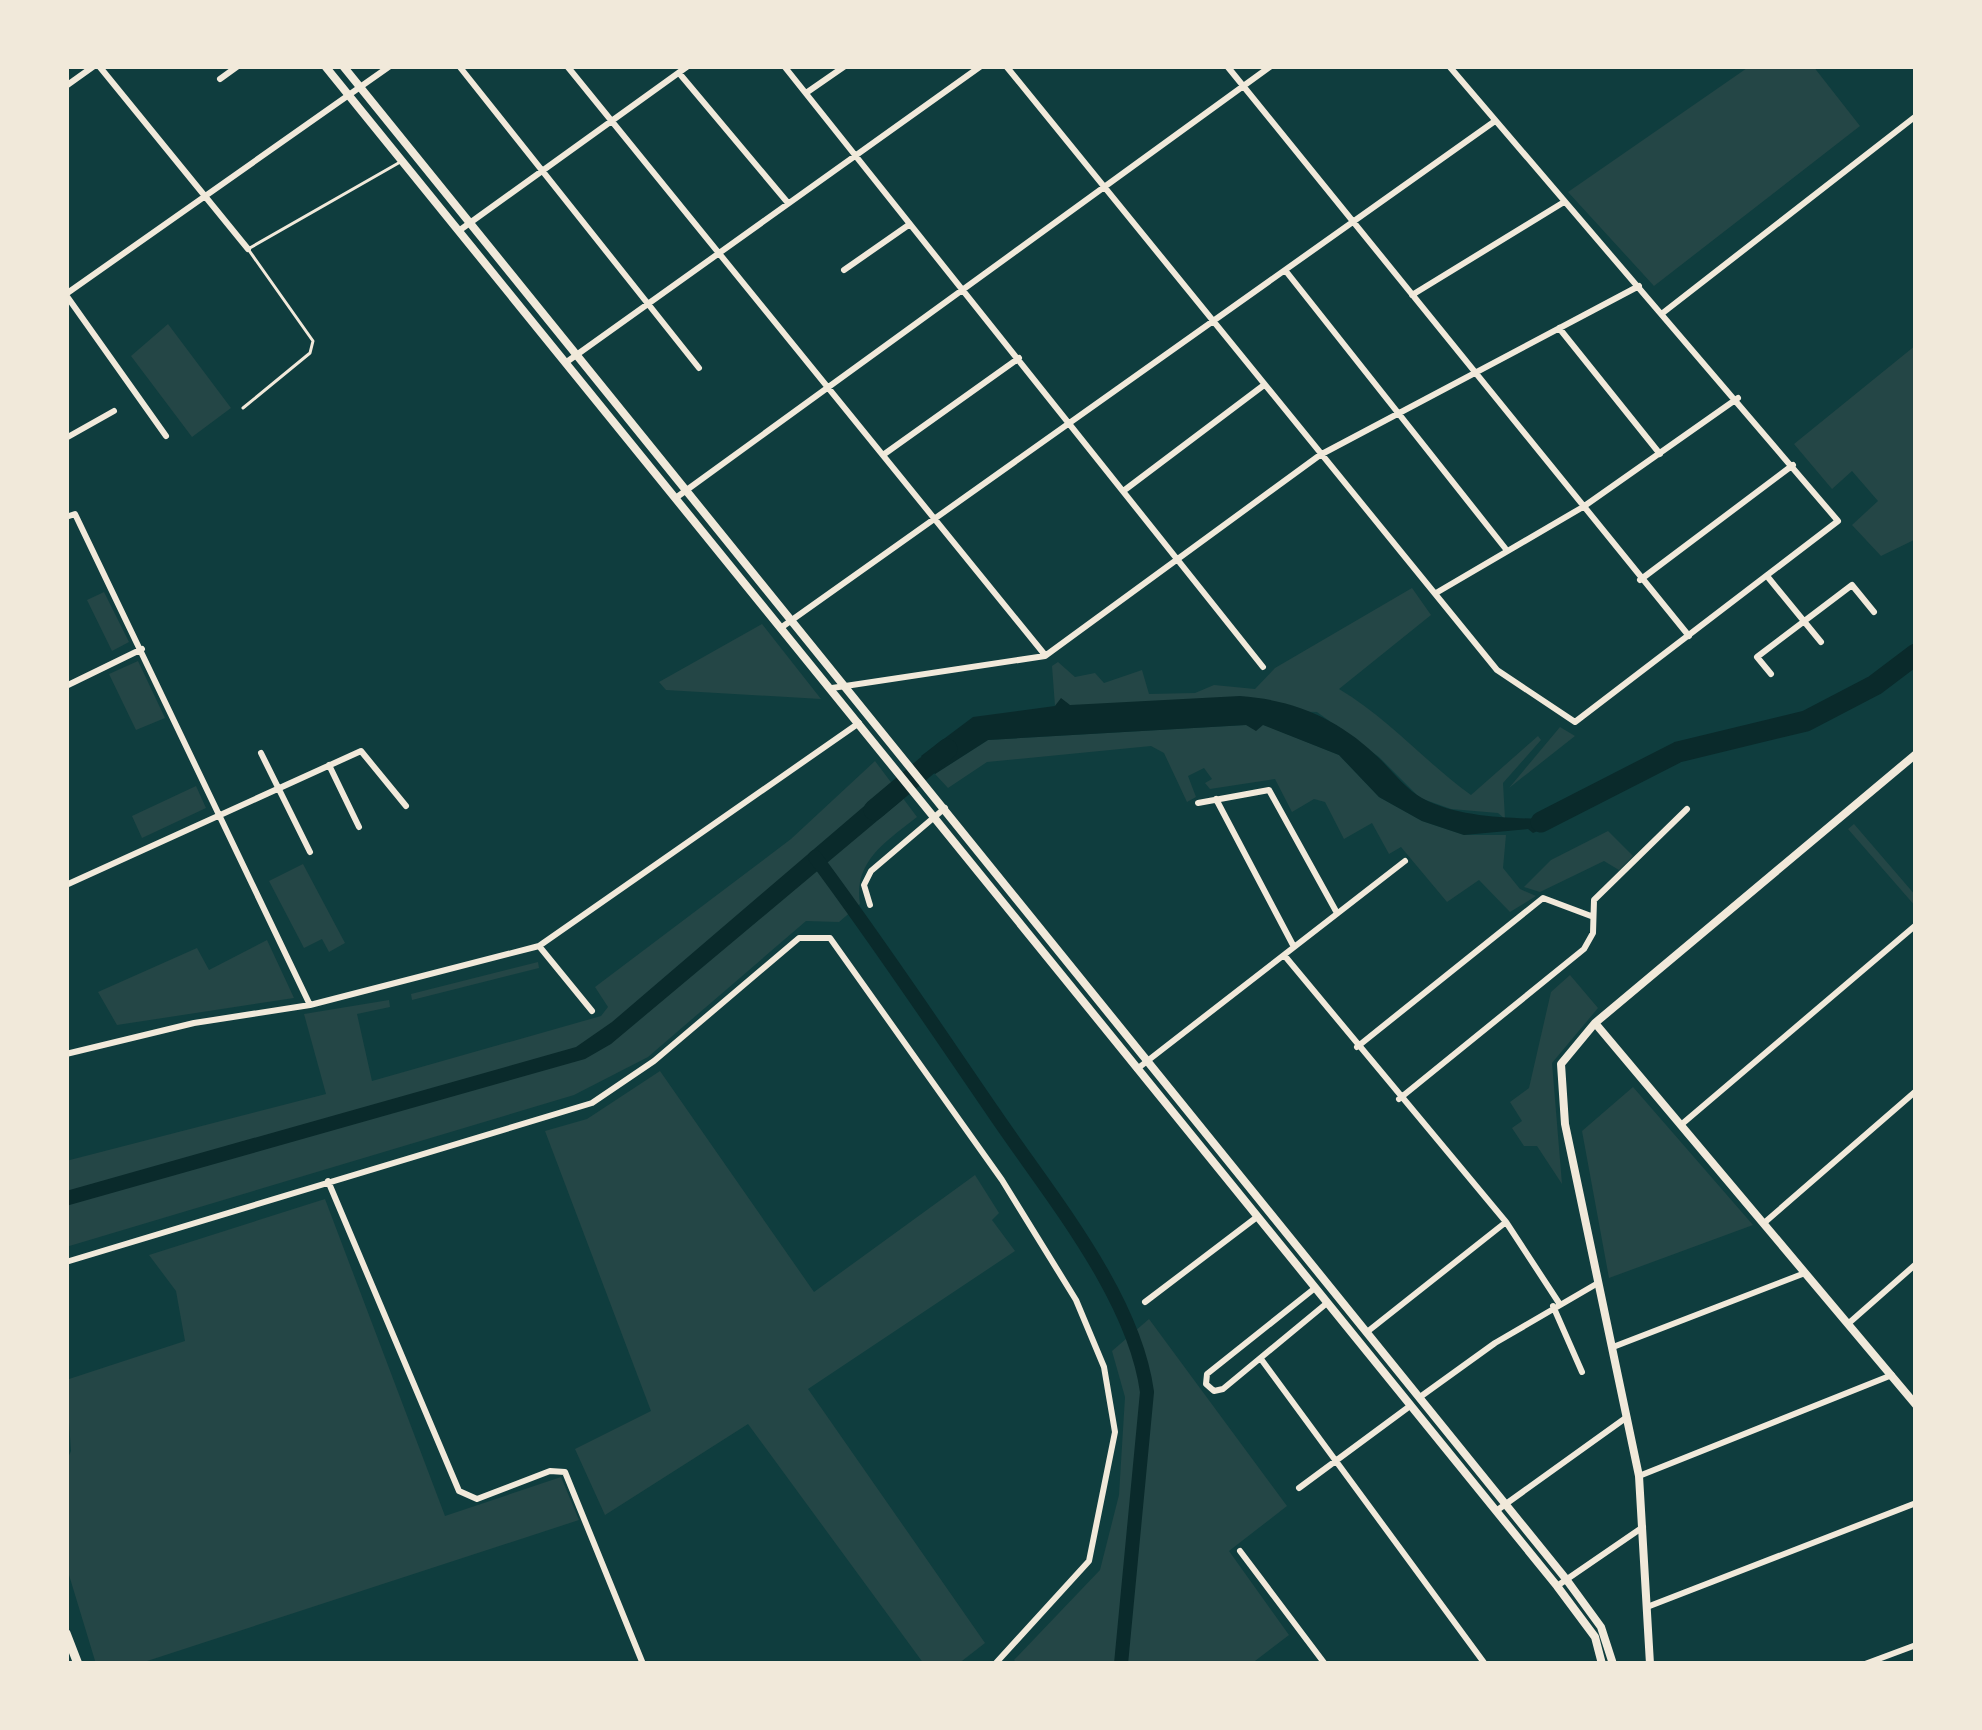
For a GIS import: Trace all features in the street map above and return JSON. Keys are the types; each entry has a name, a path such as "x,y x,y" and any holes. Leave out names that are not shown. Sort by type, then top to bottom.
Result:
{"main road":[{"path":"326,66 1557,1586 1594,1637 1602,1664"},
{"path":"343,66 1566,1579 1601,1628 1613,1664"},
{"path":"1650,1664 1639,1476 1564,1124 1560,1076 1571,1046 1594,1023 1916,754"},
{"path":"1594,1023 1916,1405"},
{"path":"66,1633 78,1664"}],"street":[{"path":"66,86 97,66 248,249"},
{"path":"220,79 238,66"},
{"path":"166,436 66,295 390,66"},
{"path":"459,66 699,368"},
{"path":"567,66 1045,656"},
{"path":"460,230 688,66"},
{"path":"784,66 1126,489 1263,667"},
{"path":"806,93 845,66"},
{"path":"568,361 981,66"},
{"path":"1006,66 1497,670 1575,722 1838,521 1738,398 1449,66"},
{"path":"1227,66 1689,636"},
{"path":"677,496 1271,66"},
{"path":"679,73 788,203"},
{"path":"1664,312 1916,116"},
{"path":"782,628 1495,121"},
{"path":"1412,295 1564,202"},
{"path":"844,270 911,224"},
{"path":"1286,270 1401,410 1505,548"},
{"path":"832,688 1045,656 1320,454 1639,286"},
{"path":"1559,328 1660,454"},
{"path":"883,455 1019,358"},
{"path":"1126,489 1264,385"},
{"path":"1436,593 1505,548 1583,507 1738,398"},
{"path":"66,438 114,411"},
{"path":"1640,580 1793,465"},
{"path":"70,516 142,649 310,1005"},
{"path":"1767,576 1821,642"},
{"path":"1771,674 1757,657 1852,585 1874,612"},
{"path":"66,686 142,649"},
{"path":"66,1054 194,1023 310,1005 538,946 859,723"},
{"path":"66,885 364,751 406,806"},
{"path":"261,753 310,852"},
{"path":"329,765 359,827"},
{"path":"1198,803 1268,790 1337,914"},
{"path":"1216,799 1294,947"},
{"path":"870,905 864,885 872,871 945,808"},
{"path":"1399,1099 1584,949 1593,933 1594,900 1687,809"},
{"path":"1137,1069 1405,861"},
{"path":"1357,1047 1544,898 1591,916"},
{"path":"1682,1124 1916,925"},
{"path":"66,1262 592,1103 654,1061 799,938 830,938 1002,1180 1076,1300 1104,1367 1114,1432 1089,1561 996,1664"},
{"path":"538,946 592,1011"},
{"path":"1284,955 1399,1099 1506,1222 1556,1304 1582,1372"},
{"path":"1764,1223 1916,1091"},
{"path":"328,1181 453,1481 466,1498 477,1499 559,1470 574,1487 643,1664"},
{"path":"1145,1302 1257,1217"},
{"path":"1367,1331 1506,1222"},
{"path":"1849,1323 1916,1264"},
{"path":"1612,1347 1805,1273"},
{"path":"1299,1488 1420,1397 1556,1304 1598,1283"},
{"path":"1315,1288 1207,1374 1206,1384 1214,1391 1223,1389 1327,1303"},
{"path":"1261,1359 1485,1664"},
{"path":"1639,1476 1892,1375"},
{"path":"1496,1511 1627,1418"},
{"path":"1647,1607 1916,1503"},
{"path":"1557,1586 1644,1526"},
{"path":"1240,1552 1325,1664"},
{"path":"1864,1664 1916,1645"}],"lane":[{"path":"243,408 310,353 313,341 248,249 403,160"}],"shaded area":[{"path":"1750,66 1813,66 1860,126 1654,286 1568,192"},
{"path":"168,324 231,408 192,437 131,356"},
{"path":"1916,345 1916,539 1881,556 1852,525 1878,501 1852,471 1832,489 1794,444"},
{"path":"1412,588 1431,615 1339,689 1471,795 1538,736 1541,740 1503,783 1505,819 1498,813 1451,809 1420,798 1379,757 1317,712 1070,706 1061,699 1055,706 1052,666 1058,662 1075,677 1095,673 1104,683 1142,670 1149,694 1195,693 1214,685 1255,689 1275,668"},
{"path":"104,592 129,642 112,651 87,600"},
{"path":"762,624 821,699 666,690 659,682"},
{"path":"138,661 165,718 136,730 109,674"},
{"path":"1240,696 1299,707 1334,723 1366,746 1411,791 1436,805 1502,817 1548,819 1553,811 1573,816 1533,833 1528,829 1464,835 1422,821 1379,797 1339,755 1263,725 1256,731 1246,725 988,740 935,774 921,756 973,717 1055,706 1061,698 1070,705"},
{"path":"1262,724 1339,755 1379,797 1422,821 1464,835 1506,835 1503,868 1520,889 1536,896 1510,912 1479,880 1447,902 1401,847 1389,854 1372,823 1344,839 1325,802 1314,799 1292,812 1275,779 1210,789 1205,783 1212,779 1204,768 1188,776 1196,797 1187,802 1164,753 1151,746 987,762 948,788 935,774 988,740"},
{"path":"1560,727 1575,736 1509,788"},
{"path":"875,761 917,817 867,864 860,904 839,922 806,921 648,1057 574,1095 66,1247 66,1161 326,1094 304,1014 389,1000 390,1007 357,1014 372,1081 601,1016 608,1007 595,987 791,839"},
{"path":"890,784 902,800 611,1044 585,1059 66,1206 66,1191 576,1047 612,1022"},
{"path":"196,786 206,808 142,838 132,816"},
{"path":"1854,824 1916,896 1916,907 1848,829"},
{"path":"1608,831 1633,856 1619,870 1604,861 1540,892 1524,887 1551,860"},
{"path":"303,864 345,943 329,952 322,939 304,948 269,881"},
{"path":"267,940 294,998 117,1025 98,992 197,948 209,970"},
{"path":"538,962 539,968 412,1000 411,994"},
{"path":"1570,975 1598,1008 1552,1063 1562,1184 1537,1146 1524,1146 1512,1128 1522,1121 1510,1102 1529,1088 1551,992"},
{"path":"660,1071 814,1292 975,1175 999,1213 992,1220 1015,1251 808,1389 985,1643 958,1664 924,1664 748,1424 605,1515 575,1449 651,1411 545,1131 587,1119"},
{"path":"1633,1087 1753,1225 1609,1278 1582,1131"},
{"path":"325,1199 445,1516 561,1477 579,1520 138,1664 96,1664 66,1565 66,1462 71,1451 66,1380 185,1341 176,1291 149,1255"},
{"path":"1149,1319 1287,1506 1229,1551 1289,1635 1251,1664 1018,1664 1014,1660 1100,1570 1119,1495 1125,1397 1112,1351"}],"waterway":[{"path":"1541,822 1678,752 1806,721 1875,685 1916,654"},
{"path":"874,810 947,749"},
{"path":"815,857 1086,1246 1139,1355 1147,1392 1121,1664"}]}
